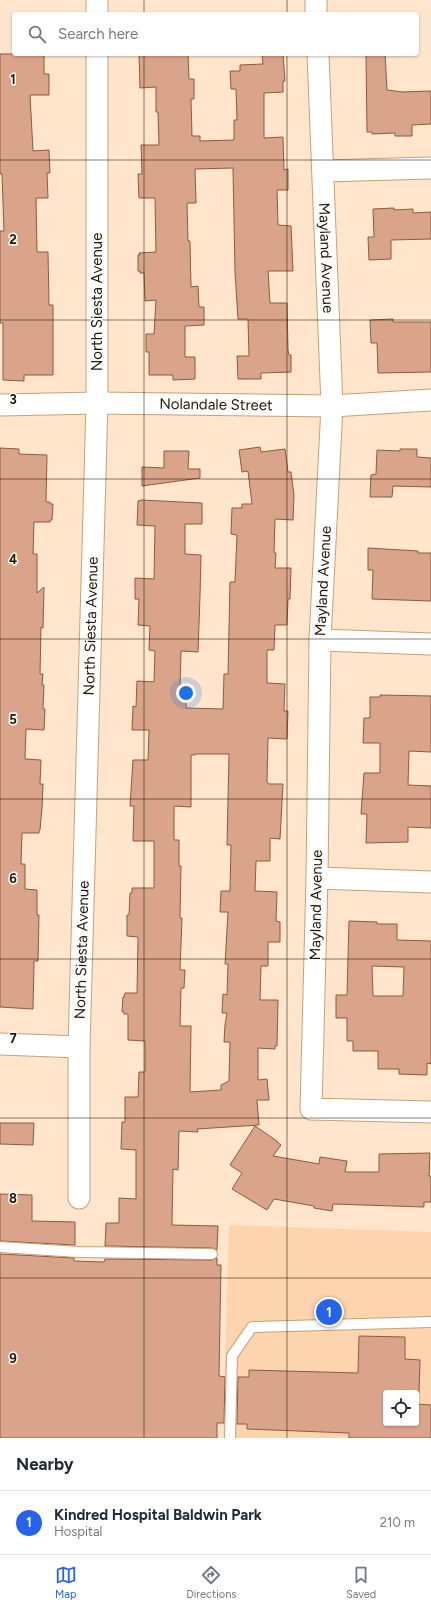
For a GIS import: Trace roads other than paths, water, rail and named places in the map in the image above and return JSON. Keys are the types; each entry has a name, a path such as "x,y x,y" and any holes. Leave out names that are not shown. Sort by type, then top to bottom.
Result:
{"street":[{"path":"97,0 97,12"},
{"path":"316,0 316,12"},
{"name":"North Siesta Avenue","path":"79,1198 79,1047 97,403 97,56"},
{"name":"Mayland Avenue","path":"318,56 332,406 320,640 317,878 311,1109 431,1112"},
{"path":"323,171 431,168"},
{"name":"Nolandale Street","path":"0,405 97,403 332,406 431,400"},
{"path":"320,640 431,644"},
{"path":"317,878 431,882"},
{"path":"0,1044 79,1047"}],"lane":[{"path":"0,1248 79,1252 212,1254"},
{"path":"230,1438 232,1356 252,1326 431,1322"}],"place":[{"name":"Kindred Hospital Baldwin Park","path":"329,1312"}]}
